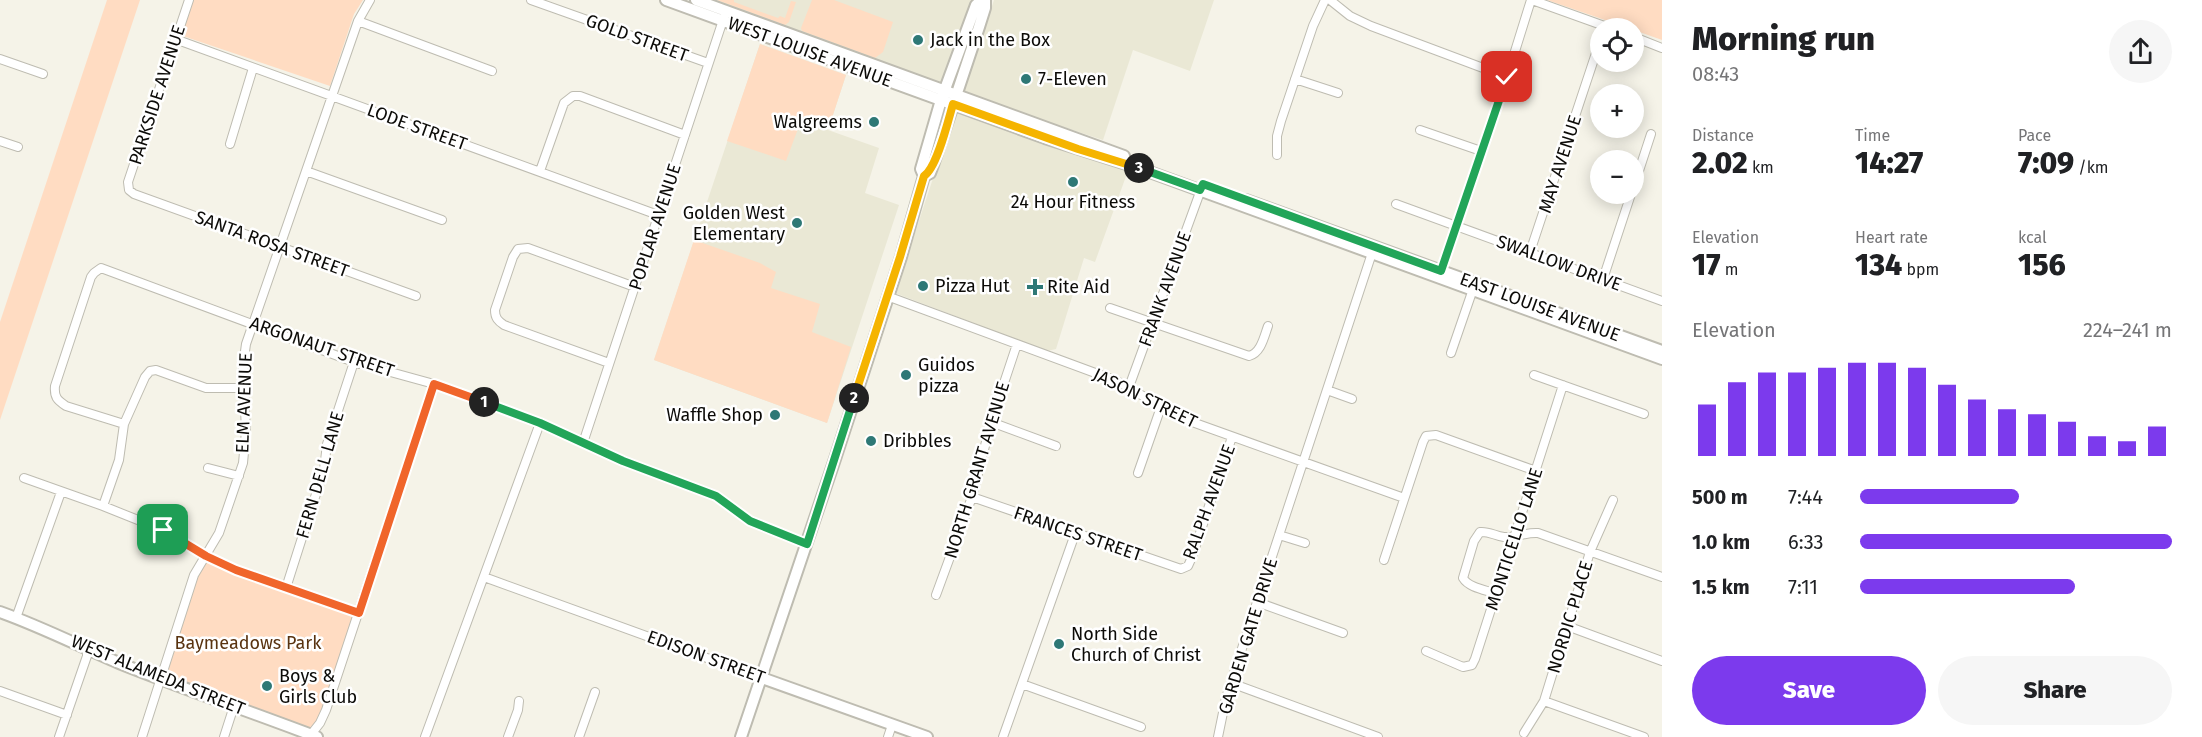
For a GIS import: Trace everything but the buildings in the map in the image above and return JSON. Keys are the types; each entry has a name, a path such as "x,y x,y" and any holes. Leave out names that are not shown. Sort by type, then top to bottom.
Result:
{"street":[{"name":"PARKSIDE AVENUE","path":"129,189 128,182 189,0"},
{"name":"ELM AVENUE","path":"142,737 194,575 219,533 239,476 246,445 244,350 358,21 370,0"},
{"name":"GOLD STREET","path":"531,0 708,63"},
{"name":"WEST LOUISE AVENUE","path":"666,0 724,16 943,95"},
{"name":"WEST LOUISE AVENUE","path":"696,0 724,16"},
{"path":"741,737 807,544 887,296 924,176 921,169 923,158 943,95 976,4 983,0 985,8 934,162 930,173 924,176"},
{"path":"1277,155 1277,136 1295,78 1313,26 1328,0 1350,16 1371,26 1507,77"},
{"path":"1441,271 1532,0 1590,22"},
{"name":"POPLAR AVENUE","path":"583,443 724,16"},
{"path":"358,21 492,70"},
{"name":"LODE STREET","path":"176,39 658,215"},
{"path":"1644,41 1662,48"},
{"path":"0,59 43,74"},
{"path":"230,144 253,68"},
{"name":"MAY AVENUE","path":"1530,252 1590,71"},
{"path":"1295,78 1338,93"},
{"name":"EAST LOUISE AVENUE","path":"943,95 1202,187 1373,251 1472,292 1662,359"},
{"path":"540,171 564,103 573,96 580,96 685,135"},
{"path":"1420,130 1481,151"},
{"path":"1644,155 1651,134"},
{"path":"0,141 18,147"},
{"path":"306,171 442,220"},
{"name":"FRANK AVENUE","path":"1128,387 1202,187"},
{"name":"SANTA ROSA STREET","path":"129,189 134,194 416,296"},
{"name":"SWALLOW DRIVE","path":"1396,204 1662,301"},
{"path":"1603,279 1628,204"},
{"path":"609,363 498,321 495,310 513,257 518,249 528,248 635,288"},
{"name":"EAST LOUISE AVENUE","path":"1373,251 1441,271 1662,351"},
{"name":"GARDEN GATE DRIVE","path":"1218,737 1231,684 1257,602 1373,251"},
{"name":"ARGONAUT STREET","path":"124,424 66,406 56,398 55,386 91,277 98,269 108,269 354,362 434,384 540,423 623,461 716,496 750,521 807,544"},
{"path":"1450,353 1472,292"},
{"name":"JASON STREET","path":"887,296 1117,381 1181,418 1404,498"},
{"path":"1110,308 1249,356 1256,354 1260,348 1268,326"},
{"name":"NORTH GRANT AVENUE","path":"936,595 972,497 991,422 1017,344"},
{"name":"FERN DELL LANE","path":"286,588 324,469 327,444 354,362"},
{"path":"103,506 119,460 124,424 147,373 159,371 206,388 243,388"},
{"path":"1534,375 1644,414"},
{"path":"312,736 326,710 434,384"},
{"name":"MONTICELLO LANE","path":"1426,651 1463,667 1472,665 1563,386"},
{"path":"1327,390 1352,399"},
{"path":"1138,473 1161,407"},
{"path":"991,422 1056,446"},
{"path":"425,737 540,423"},
{"path":"1384,560 1418,454 1426,436 1436,435 1536,471"},
{"name":"RALPH AVENUE","path":"1185,568 1192,557 1232,436"},
{"path":"208,468 239,476"},
{"path":"24,478 163,530 206,556 286,588 359,613"},
{"path":"16,618 60,492"},
{"name":"FRANCES STREET","path":"972,497 1178,569 1185,568"},
{"name":"NORDIC PLACE","path":"1524,734 1544,700 1590,552 1614,500"},
{"path":"1497,594 1465,582 1464,574 1474,542 1480,532 1486,531 1504,537 1538,533 1662,577"},
{"path":"1003,737 1075,534"},
{"name":"GARDEN GATE DRIVE","path":"1279,535 1305,543"},
{"name":"EDISON STREET","path":"484,577 927,737"},
{"path":"1257,602 1344,633"},
{"name":"WEST ALAMEDA STREET","path":"0,612 160,679 312,736"},
{"path":"1567,626 1662,661"},
{"path":"59,737 87,656 87,647"},
{"path":"1022,684 1141,727"},
{"path":"1231,684 1378,737"},
{"path":"0,690 67,715"},
{"path":"579,737 595,692"},
{"path":"1544,700 1644,737"},
{"path":"508,737 519,701"},
{"path":"224,737 234,706"},
{"path":"888,737 892,724"}],"shaded area":[{"path":"707,0 971,0 943,86"},
{"path":"994,0 1214,0 1190,71 1133,50 1103,140 963,94"},
{"name":"Golden West Elementary","path":"760,44 846,75 828,130 879,148 865,193 899,205 827,423 654,360"},
{"path":"956,109 1129,168 1095,262 1084,258 1056,349 1047,351 895,293"}],"green space":[{"path":"107,0 140,0 0,420 0,322"},
{"path":"192,0 363,0 354,14 330,86 180,35"},
{"path":"717,0 734,0 734,2 778,18 780,16 785,18 791,1 796,2 789,22 785,25"},
{"path":"812,0 834,0 893,22 883,52 875,58 802,31 801,28"},
{"path":"1547,0 1662,0 1662,40 1644,34 1644,18 1599,18"},
{"path":"760,44 846,75 829,127 802,118 786,161 727,141"},
{"path":"694,240 760,263 776,272 771,288 820,304 812,332 851,347 827,423 654,360"},
{"name":"Baymeadows Park","path":"206,556 359,613 326,710 311,735 161,679 194,575"}],"place":[{"name":"Jack in the Box","path":"918,40"},
{"name":"7-Eleven","path":"1026,79"},
{"name":"Walgreems","path":"874,122"},
{"name":"24 Hour Fitness","path":"1073,182"},
{"name":"Golden West Elementary","path":"797,223"},
{"name":"Pizza Hut","path":"923,286"},
{"name":"Rite Aid","path":"1035,287"},
{"name":"Guidos pizza","path":"906,375"},
{"name":"Waffle Shop","path":"775,415"},
{"name":"Dribbles","path":"871,441"},
{"name":"North Side Church of Christ","path":"1059,644"},
{"name":"Boys & Girls Club","path":"267,686"}],"route":[{"path":"163,530 206,556 236,570 359,613 434,384 540,423 623,461 696,487 716,496 763,528 807,544 924,176 930,173 953,104 1200,190 1203,184 1441,271 1507,77"}]}
